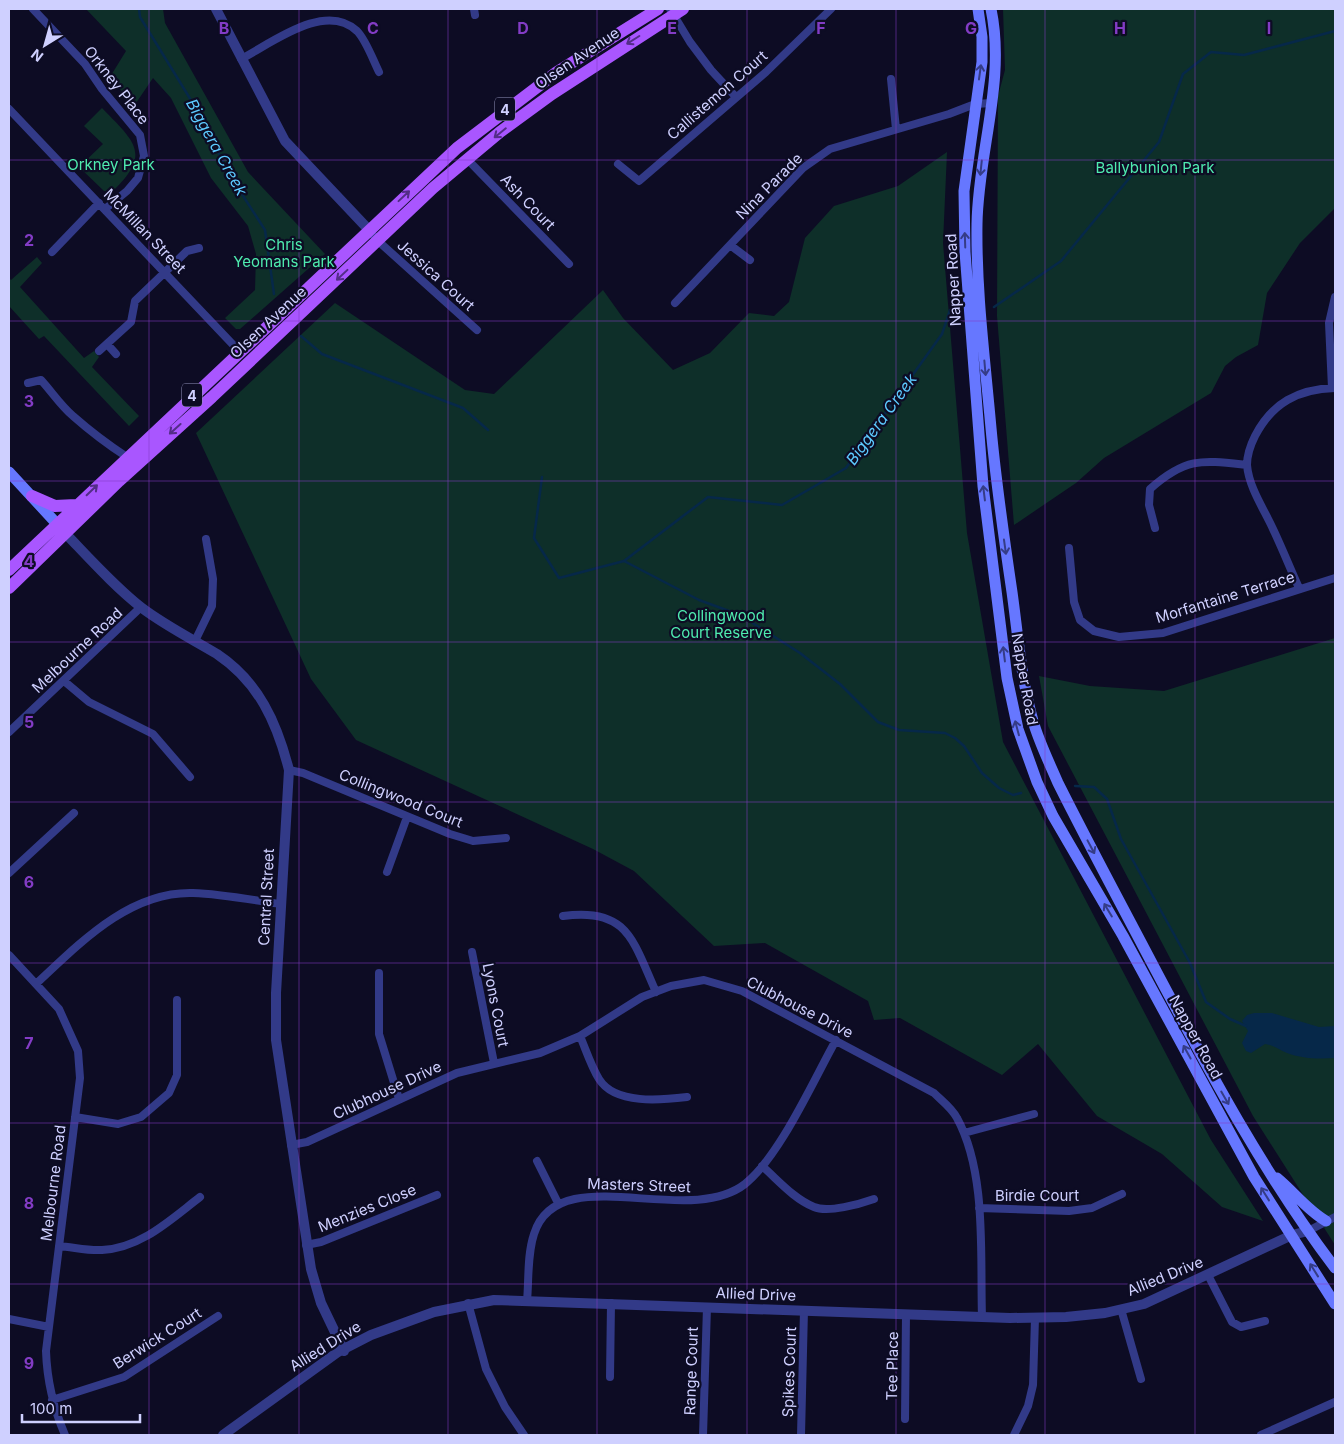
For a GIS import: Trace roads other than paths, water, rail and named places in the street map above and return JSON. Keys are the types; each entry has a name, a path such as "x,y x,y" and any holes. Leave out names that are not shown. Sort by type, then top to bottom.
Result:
{"main road":[{"name":"Olsen Avenue","path":"9,570 239,351 457,148 570,63 658,9"},
{"name":"Napper Road","path":"978,9 982,56 964,192 964,229 983,486 1011,703 1021,741 1046,802 1123,936 1243,1157 1335,1304"},
{"name":"Napper Road","path":"991,9 996,49 992,103 979,188 977,224 979,299 997,493 1023,669 1033,719 1042,747 1068,804 1207,1067 1267,1169 1335,1268"},
{"name":"Olsen Avenue","path":"9,588 119,481 378,241 415,204 467,159 559,89 676,11"},
{"path":"9,472 66,534"},
{"path":"32,496 55,506 64,507 77,504"},
{"path":"1267,1169 1296,1194 1311,1211 1330,1219"}],"street":[{"name":"Orkney Place","path":"32,9 85,64 140,135 144,156 138,178 127,191 102,206 52,252"},
{"path":"216,9 285,141 369,230"},
{"name":"Callistemon Court","path":"618,164 638,181 735,96 766,72 831,9"},
{"path":"676,11 690,42 710,70 735,96"},
{"path":"242,59 314,20 338,19 357,31 379,72"},
{"path":"891,78 896,129"},
{"name":"Nina Parade","path":"675,303 804,168 830,149 950,114 975,104 992,103"},
{"name":"McMillan Street","path":"9,109 239,351"},
{"name":"Ash Court","path":"467,159 569,264"},
{"name":"Jessica Court","path":"369,230 378,241 476,330"},
{"path":"730,245 750,260"},
{"path":"99,351 131,322 135,301 164,271 187,251 199,248"},
{"path":"1299,588 1256,496 1247,465 1255,435 1263,421 1278,405 1295,396 1334,388 1329,323 1335,297"},
{"path":"107,344 116,354"},
{"path":"28,383 41,380 74,417 86,425 103,442 127,457"},
{"path":"1155,528 1149,505 1150,489 1166,476 1185,464 1215,462 1247,465"},
{"name":"Central Street","path":"66,534 141,608 233,667 257,692 276,725 289,770 280,904 276,1032 306,1244 315,1285 344,1351"},
{"path":"195,642 212,606 213,579 206,539"},
{"name":"Morfantaine Terrace","path":"1069,548 1074,602 1080,620 1094,631 1119,636 1163,633 1335,578"},
{"name":"Melbourne Road","path":"9,732 141,608"},
{"path":"64,681 95,705 153,734 190,777"},
{"name":"Collingwood Court","path":"289,770 303,773 450,834 473,841 506,838"},
{"path":"9,873 74,812"},
{"path":"387,872 407,817"},
{"path":"36,984 91,933 143,902 168,895 192,893 280,904"},
{"path":"563,916 580,914 601,915 622,926 638,953 656,992"},
{"name":"Lyons Court","path":"472,952 494,1063"},
{"name":"Melbourne Road","path":"9,955 59,1009 78,1051 80,1078 46,1360 47,1380 52,1400 65,1435"},
{"path":"379,973 379,1034 399,1099"},
{"name":"Clubhouse Drive","path":"292,1145 307,1142 457,1073 540,1053 580,1036 642,997 704,980 742,991 836,1040 934,1093 956,1116 971,1149 978,1188 982,1317"},
{"path":"75,1117 118,1124 141,1117 169,1093 177,1075 177,1000"},
{"path":"580,1036 600,1080 615,1092 634,1098 656,1100 687,1097"},
{"name":"Masters Street","path":"558,1203 585,1196 696,1201 719,1195 744,1185 769,1159 836,1040"},
{"path":"964,1133 1034,1114"},
{"path":"527,1302 534,1234 544,1215 558,1203 537,1161"},
{"path":"762,1166 802,1200 816,1208 835,1208 874,1199"},
{"name":"Birdie Court","path":"979,1208 1069,1211 1092,1208 1122,1194"},
{"name":"Menzies Close","path":"306,1244 321,1242 436,1195"},
{"path":"59,1246 102,1250 130,1245 150,1235 200,1197"},
{"path":"1308,1231 1330,1219"},
{"name":"Allied Drive","path":"223,1435 338,1352 344,1351 371,1335 401,1323 468,1303 494,1300 982,1317 1066,1317 1144,1304 1292,1235 1308,1231"},
{"path":"1208,1275 1232,1322 1241,1327 1265,1321"},
{"path":"468,1303 486,1369 505,1407 524,1435"},
{"path":"610,1377 612,1303"},
{"name":"Range Court","path":"702,1435 707,1307"},
{"path":"1121,1309 1142,1379"},
{"name":"Spikes Court","path":"801,1435 804,1310"},
{"name":"Tee Place","path":"905,1419 906,1314"},
{"name":"Berwick Court","path":"52,1400 124,1377 218,1316"},
{"path":"1014,1435 1028,1406 1033,1385 1035,1318"},
{"path":"9,1319 49,1327"},
{"path":"1261,1435 1335,1402"}],"water":[{"path":"1272,1013 1319,1027 1335,1026 1335,1058 1299,1056 1265,1044 1251,1053 1246,1051 1242,1043 1248,1031 1242,1021 1247,1015"}],"waterway":[{"name":"Biggera Creek","path":"139,9 140,17 197,110 229,174 265,230 274,294"},
{"name":"Biggera Creek","path":"994,307 1061,261 1159,142 1183,74 1211,52 1244,55 1335,31"},
{"name":"Biggera Creek","path":"542,477 534,538 559,578 624,561 708,497 782,505 846,468 942,334 950,310"},
{"name":"Biggera Creek","path":"301,336 322,354 463,408 488,430"},
{"path":"624,561 699,600 740,615 800,653 840,684 878,722 899,730 945,733 955,738 964,746 982,773 999,788 1013,795 1021,793"},
{"path":"1075,786 1094,787 1107,799 1121,839 1190,963 1206,1002 1230,1019 1246,1026"}],"park label":[{"name":"Orkney Park","path":"111,164"},
{"name":"Ballybunion Park","path":"1155,167"},
{"name":"Chris Yeomans Park","path":"284,252"},
{"name":"Collingwood Court Reserve","path":"721,624"}]}
